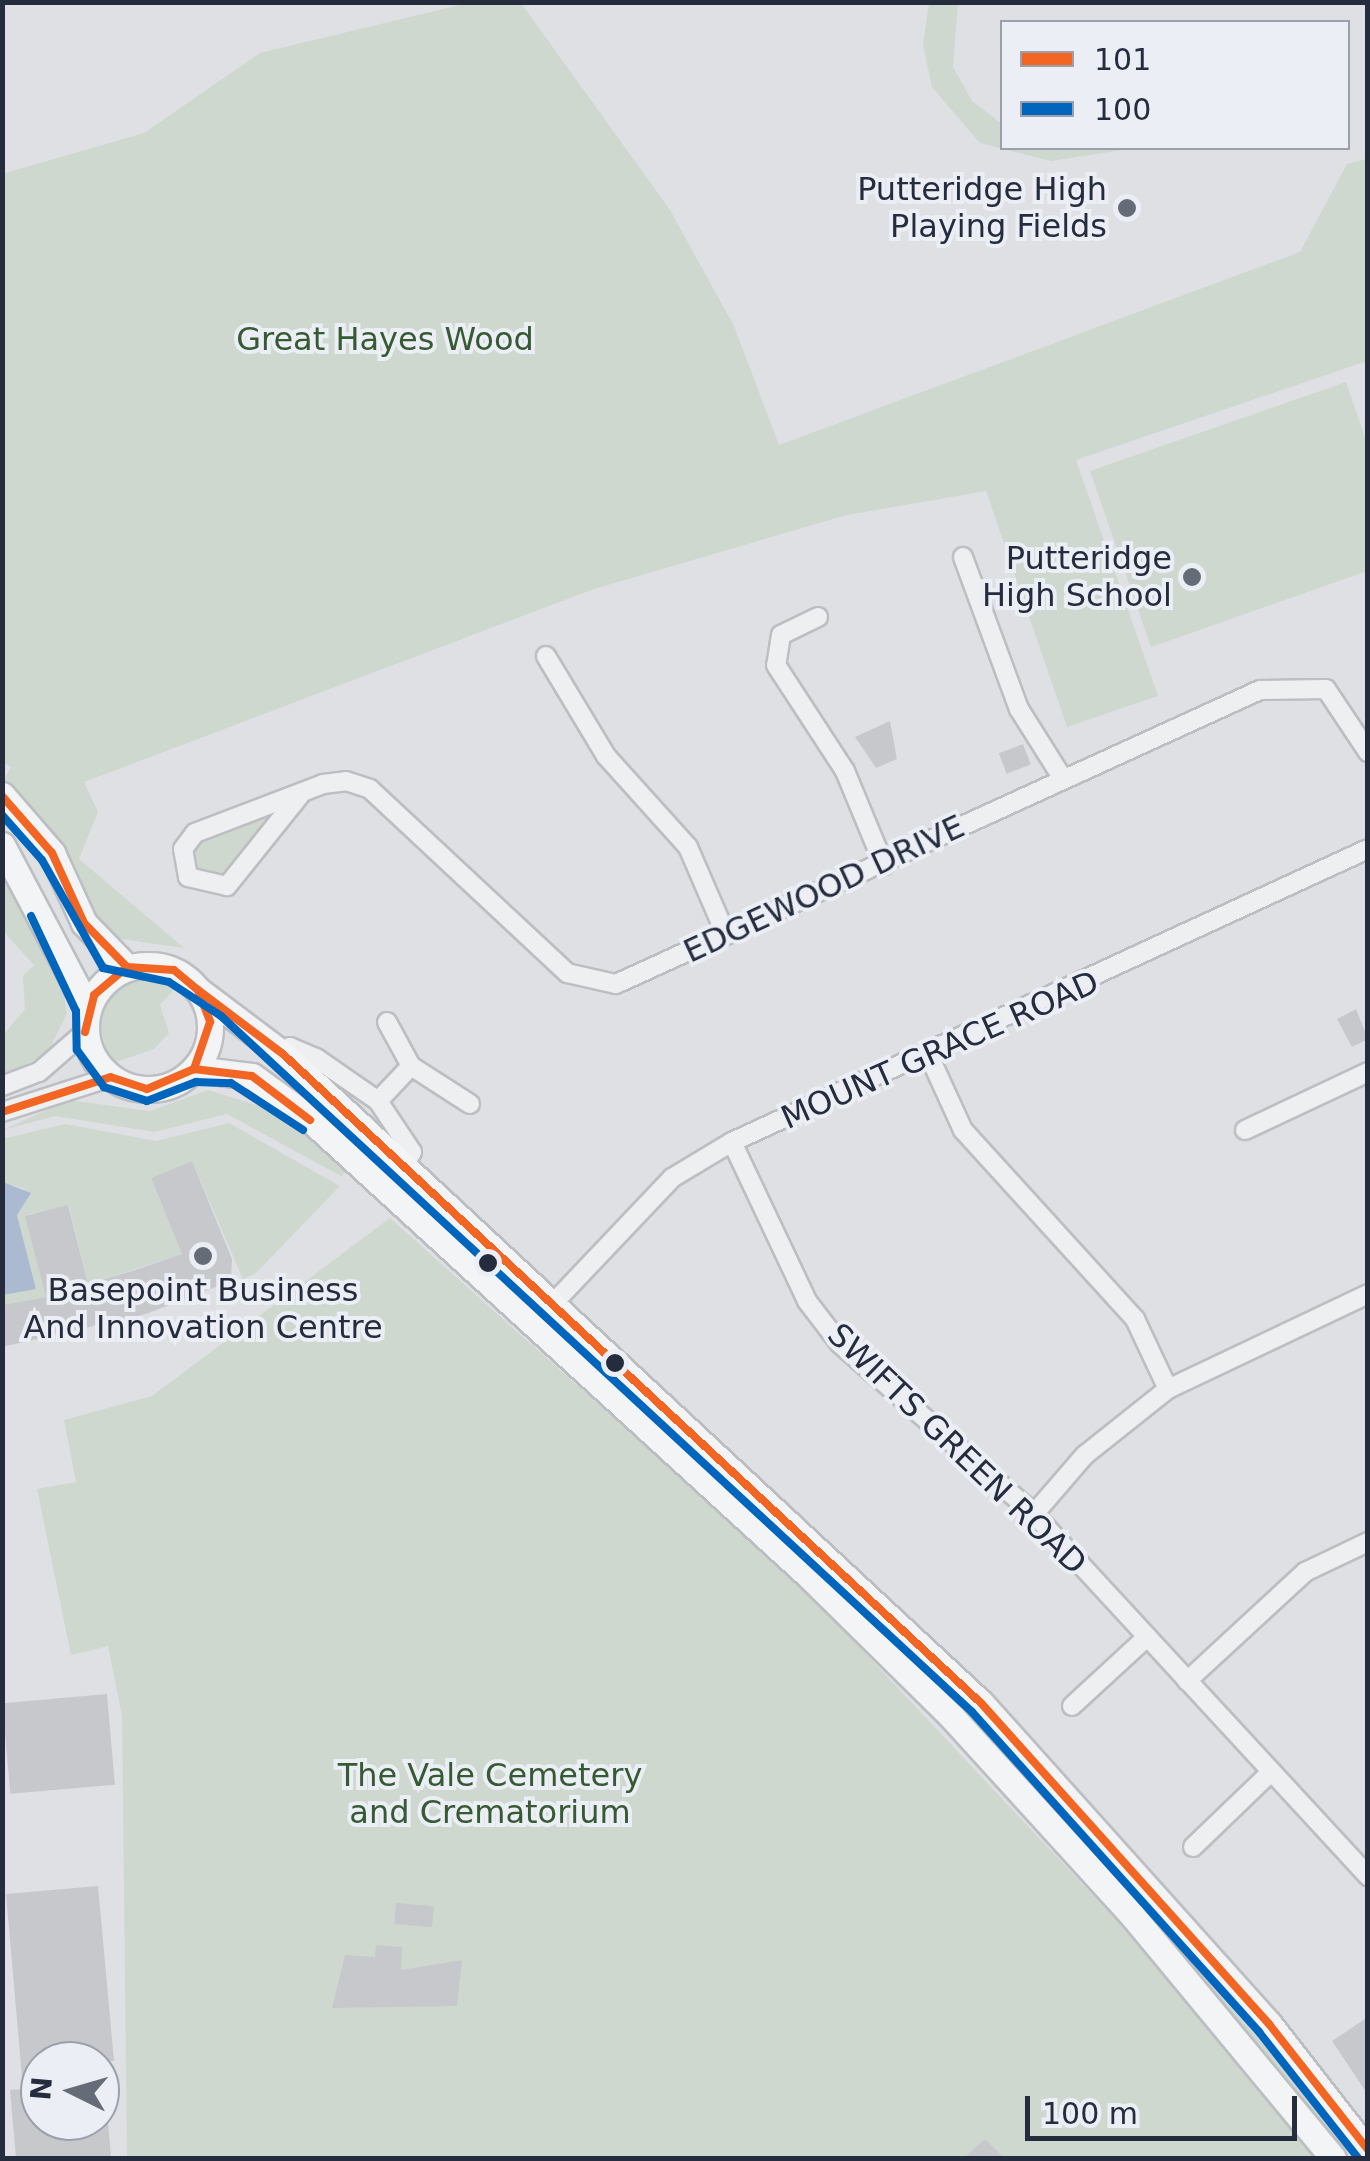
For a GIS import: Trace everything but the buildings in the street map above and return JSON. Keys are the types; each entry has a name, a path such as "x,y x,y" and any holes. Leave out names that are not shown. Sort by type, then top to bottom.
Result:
{"main road":[{"path":"2,795 52,854 84,923 127,967 174,970 283,1054 404,1166 543,1314 952,1716 1333,2158"},
{"path":"2,844 111,1077 160,1088 194,1069 235,1070 268,1085 543,1314 982,1703 1269,2024 1368,2151"},
{"path":"87,1020 127,967"},
{"path":"194,1069 210,1022 198,990"}],"street":[{"path":"963,557 980,576 1019,709 1063,778"},
{"path":"818,617 782,635 776,665 845,771 884,865"},
{"path":"546,656 606,756 688,847 726,935"},
{"name":"EDGEWOOD DRIVE","path":"300,795 227,886 188,877 183,850 195,833 300,795 346,781 370,789 584,982 616,984 884,865 1063,778 1283,684 1326,689 1368,752"},
{"name":"MOUNT GRACE ROAD","path":"543,1314 672,1178 732,1142 930,1058 1368,849"},
{"path":"2,1086 39,1072 87,1020"},
{"path":"387,1022 411,1066 470,1104"},
{"path":"283,1054 290,1047 316,1058 378,1101 412,1152 404,1166"},
{"path":"930,1058 964,1130 1135,1319 1168,1390"},
{"path":"378,1101 411,1066"},
{"path":"1245,1130 1368,1072"},
{"path":"2,1112 111,1077"},
{"name":"SWIFTS GREEN ROAD","path":"732,1142 808,1301 840,1344 1034,1514 1368,1876"},
{"path":"1034,1514 1085,1455 1168,1390 1368,1294"},
{"path":"1187,1681 1305,1572 1368,1542"},
{"path":"1072,1706 1147,1637"},
{"path":"1193,1846 1271,1772"}],"green space":[{"name":"Great Hayes Wood","path":"468,3 521,3 670,210 734,326 779,445 1300,252 1347,164 1367,159 1367,361 1076,460 1158,696 1067,727 986,491 847,515 594,589 84,782 98,812 79,859 184,948 121,939 97,917 48,830 3,782 11,767 2,762 2,174 144,133 260,53"},
{"path":"929,3 958,3 953,67 972,101 1000,122 1000,148 980,143 932,87 923,45"},
{"path":"1008,150 1121,150 1051,161"},
{"path":"1346,382 1367,443 1367,571 1151,647 1090,471"},
{"path":"275,811 225,877 197,874 191,850 200,840"},
{"path":"2,867 62,985 67,1013 47,1054 3,1075 3,1035 25,1009 23,976 34,965 3,931"},
{"path":"136,977 177,986 160,1005 169,1033 154,1049 110,1064 97,1014 107,994"},
{"path":"208,1090 282,1113 348,1170 341,1176 227,1114 155,1132 55,1116 3,1130 68,1100 150,1111"},
{"path":"229,1123 340,1186 256,1273 243,1279 192,1161 151,1178 182,1254 88,1284 69,1206 26,1215 46,1297 3,1305 3,1295 36,1289 17,1215 25,1189 3,1182 2,1139 65,1124 156,1141"},
{"name":"The Vale Cemetery and Crematorium","path":"390,1218 803,1587 1150,1956 1285,2110 1314,2158 127,2158 122,1716 108,1646 71,1655 37,1489 76,1482 64,1420 152,1396"},
{"path":"576,1338 964,1702 1352,2146 1342,2153 1140,1913"}],"water":[{"path":"3,1182 31,1193 17,1215 36,1289 3,1295"}],"transit line":[{"name":"101","path":"2,796 52,853 84,923 127,967"},
{"name":"100","path":"2,815 42,860 103,968 169,982 221,1016 972,1712 1259,2032 1358,2158"},
{"name":"100","path":"31,916 76,1011 77,1050 104,1087 147,1101 196,1082 231,1083 303,1130"},
{"name":"101","path":"85,1032 94,995 127,967 174,970 198,990 210,1022 194,1069 147,1089 111,1077"},
{"name":"101","path":"198,990 283,1054 981,1703 1269,2024 1368,2150"},
{"name":"101","path":"194,1069 252,1076 310,1120"},
{"name":"101","path":"2,1112 111,1077"}],"place":[{"name":"Putteridge High Playing Fields","path":"1127,208"},
{"name":"Putteridge High School","path":"1192,577"},
{"name":"Basepoint Business And Innovation Centre","path":"203,1256"}]}
